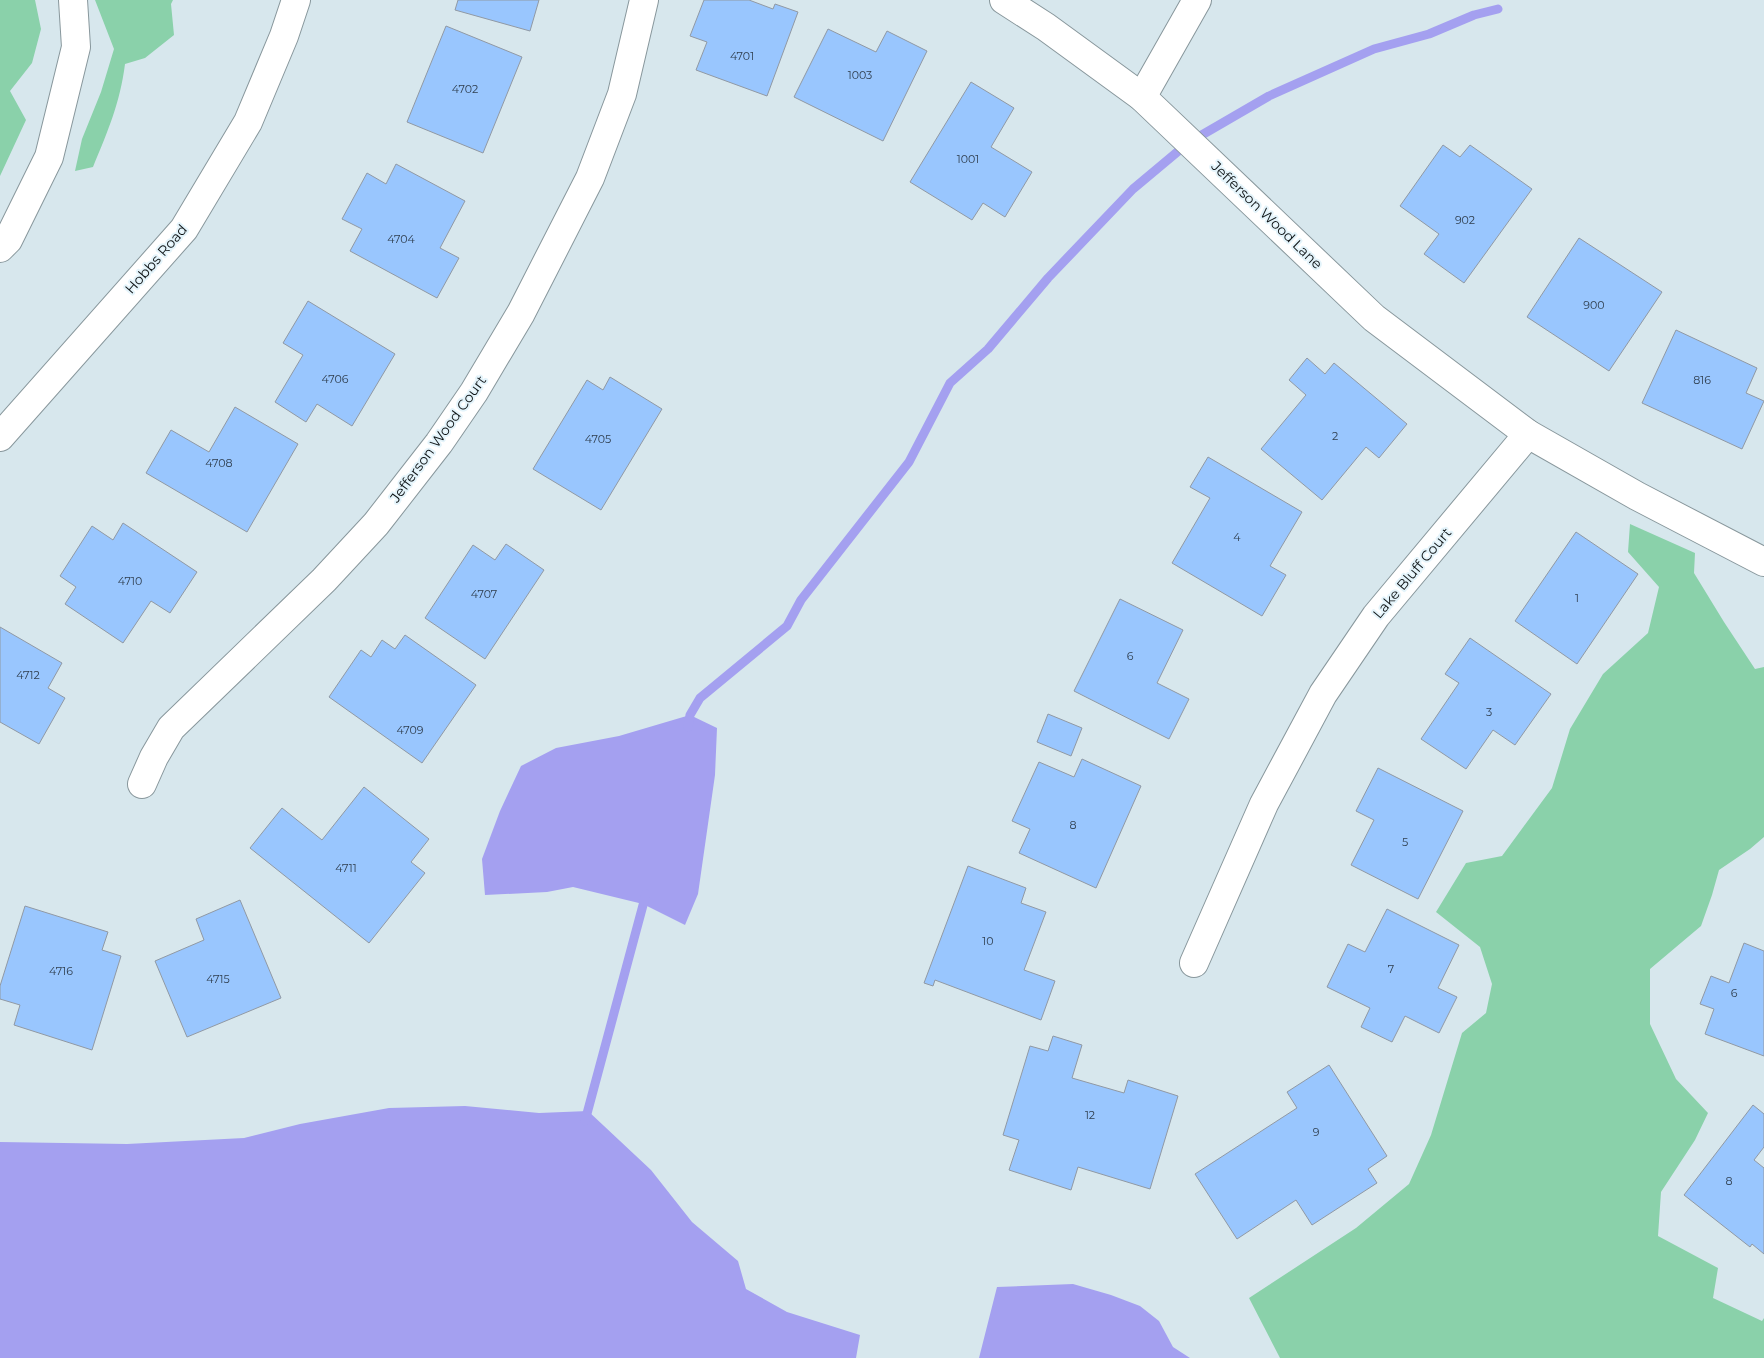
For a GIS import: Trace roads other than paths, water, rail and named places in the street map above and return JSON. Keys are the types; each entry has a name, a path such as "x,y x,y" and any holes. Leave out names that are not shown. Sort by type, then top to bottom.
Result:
{"street":[{"path":"0,248 8,240 49,157 76,47 73,0"},
{"name":"Hobbs Road","path":"0,437 184,229 248,122 284,36 296,0"},
{"name":"Jefferson Wood Court","path":"142,784 154,757 171,728 324,580 376,524 439,443 474,392 521,313 590,178 622,94 644,0"},
{"name":"Jefferson Wood Lane","path":"1004,0 1046,27 1142,96 1374,318 1528,434"},
{"path":"1142,96 1197,0"},
{"path":"1528,434 1621,488 1764,562"},
{"name":"Lake Bluff Court","path":"1194,964 1264,804 1323,694 1376,616 1528,434"}],"waterway":[{"path":"688,727 690,715 700,698 787,626 801,600 909,462 950,383 988,349 1048,278 1133,189 1188,143 1269,96 1374,49 1429,34 1474,15 1498,9"},
{"path":"585,1121 646,894"}]}
